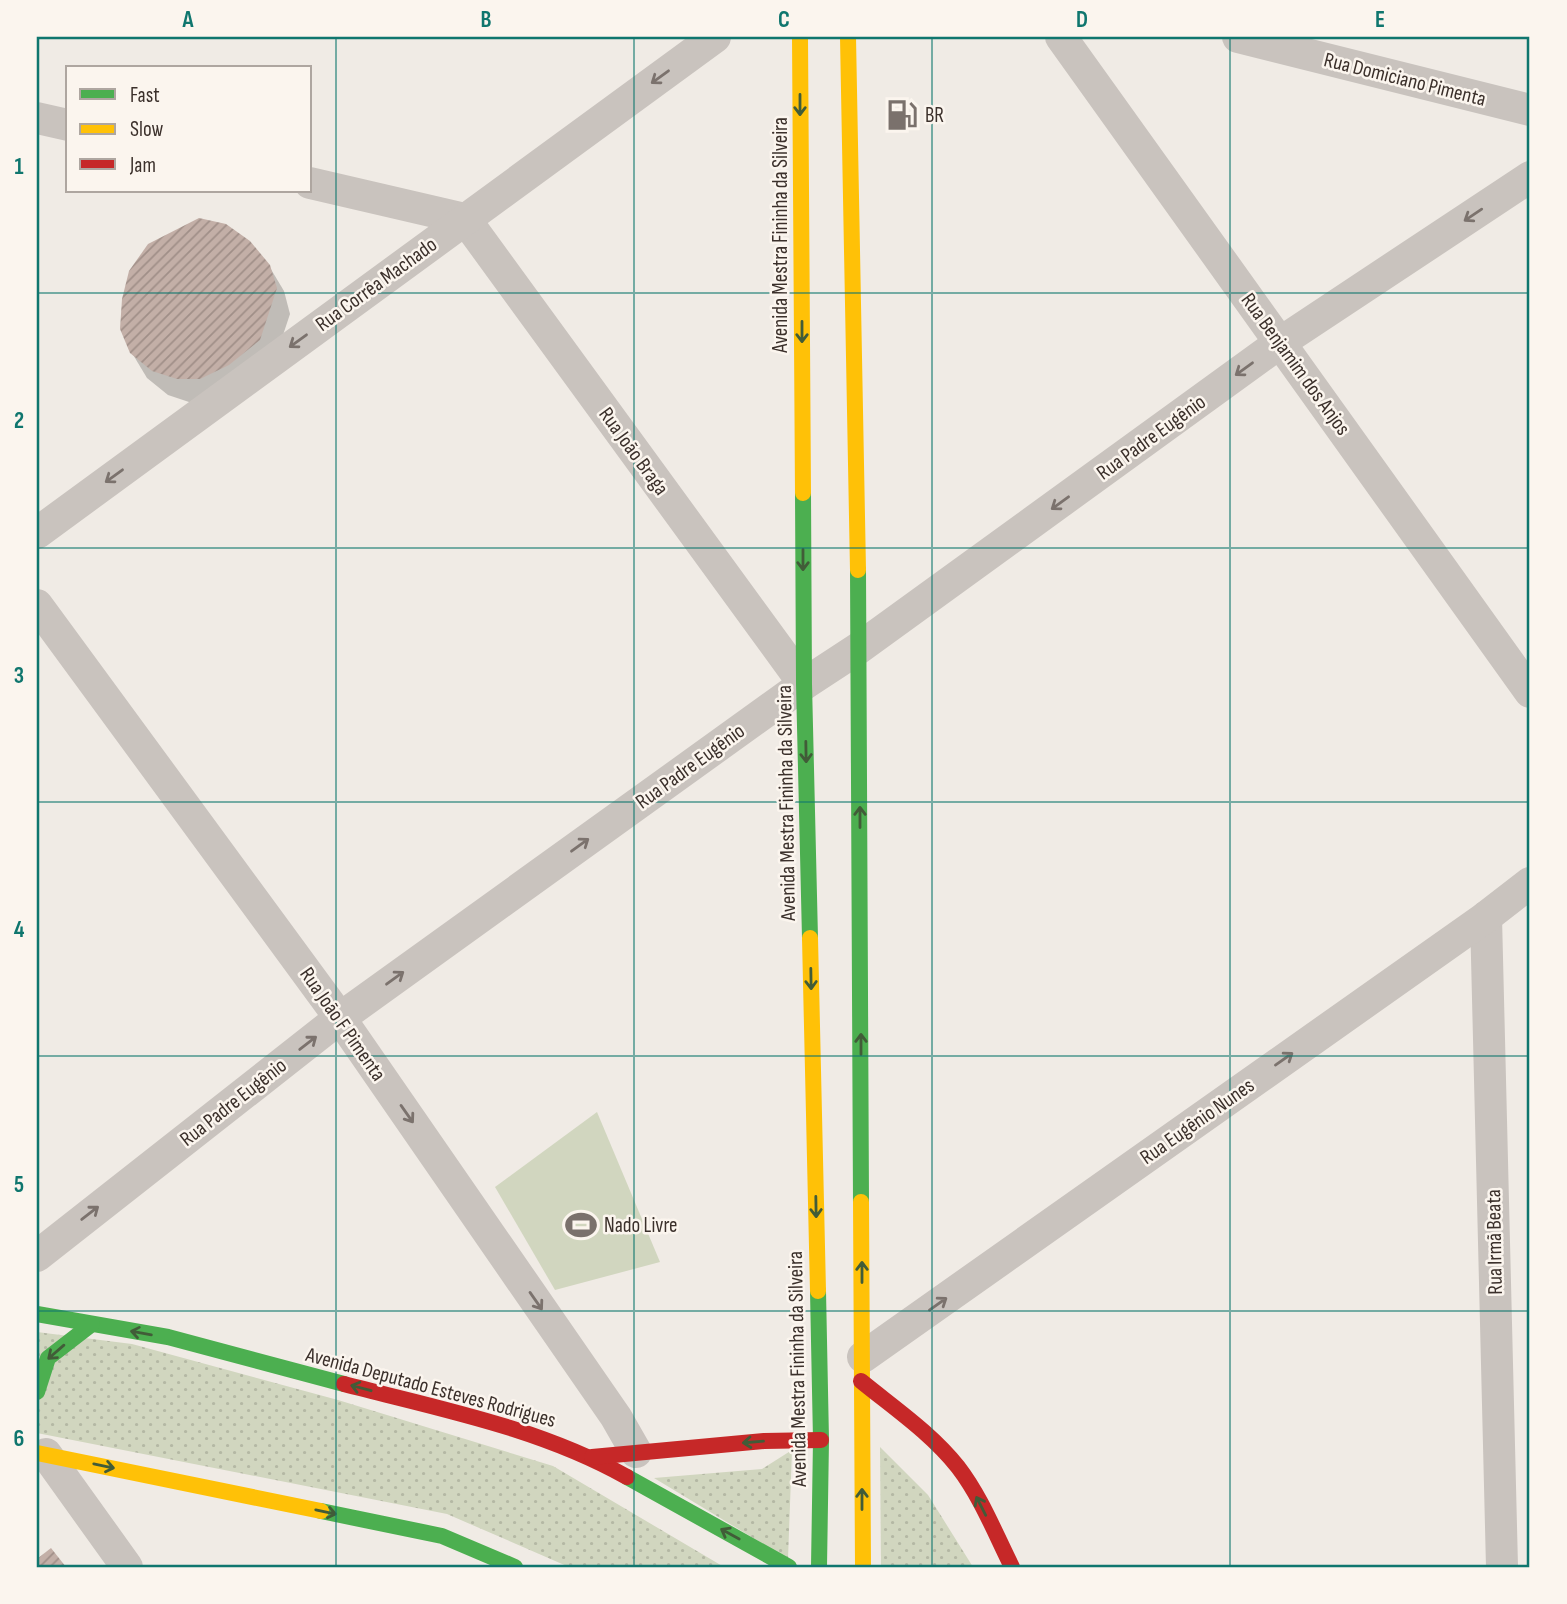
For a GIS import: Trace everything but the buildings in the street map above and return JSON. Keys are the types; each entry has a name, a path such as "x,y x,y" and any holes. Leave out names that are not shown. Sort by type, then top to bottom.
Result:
{"main road":[{"name":"Avenida Mestra Fininha da Silveira","path":"800,37 804,684 821,1440 819,1567"},
{"path":"843,44 859,648 863,1567"},
{"name":"Avenida Deputado Esteves Rodrigues","path":"37,1314 168,1337 537,1435 592,1457 789,1567"},
{"path":"37,1392 48,1358 92,1324"},
{"path":"862,1369 957,1466 972,1488 1012,1567"},
{"path":"592,1457 764,1441 821,1440"},
{"path":"41,1450 442,1536 515,1567"}],"street":[{"name":"Rua Corrêa Machado","path":"37,533 715,37"},
{"name":"Rua Benjamim dos Anjos","path":"1061,37 1530,692"},
{"name":"Rua Domiciano Pimenta","path":"1238,37 1530,110"},
{"path":"37,118 66,125"},
{"name":"Rua Padre Eugênio","path":"37,1256 340,1018 804,684 859,648 1281,342 1530,177"},
{"path":"312,183 464,219"},
{"name":"Rua João Braga","path":"464,219 804,684"},
{"name":"Rua João F Pimenta","path":"37,605 340,1018 617,1417 636,1452"},
{"name":"Rua Eugênio Nunes","path":"862,1369 1530,883"},
{"name":"Rua Irmã Beata","path":"1486,917 1502,1567"},
{"path":"41,1450 127,1567"}],"green space":[{"name":"Nado Livre","path":"597,1112 660,1262 555,1290 495,1187"},
{"path":"37,1332 132,1344 338,1400 553,1466 724,1567 569,1567 447,1514 37,1433"},
{"path":"880,1447 928,1495 973,1567 881,1567"},
{"path":"792,1450 788,1559 654,1478 762,1469"}],"traffic: fast":[{"path":"803,493 810,938"},
{"path":"858,570 861,1202"},
{"path":"818,1291 821,1440 819,1567"},
{"path":"37,1314 168,1337 344,1384"},
{"path":"37,1392 48,1358 92,1324"},
{"path":"627,1477 789,1567"},
{"path":"321,1511 442,1536 515,1567"}],"traffic: slow":[{"path":"800,37 803,493"},
{"path":"848,37 858,570"},
{"path":"810,938 818,1291"},
{"path":"861,1202 863,1567"},
{"path":"37,1453 321,1511"}],"traffic: jam":[{"path":"861,1381 924,1432 958,1467 981,1503 1012,1567"},
{"path":"344,1384 453,1411 525,1433 560,1445 627,1477"},
{"path":"592,1457 764,1441 821,1440"}],"place":[{"name":"BR","path":"902,115"},
{"name":"Nado Livre","path":"581,1225"}]}
